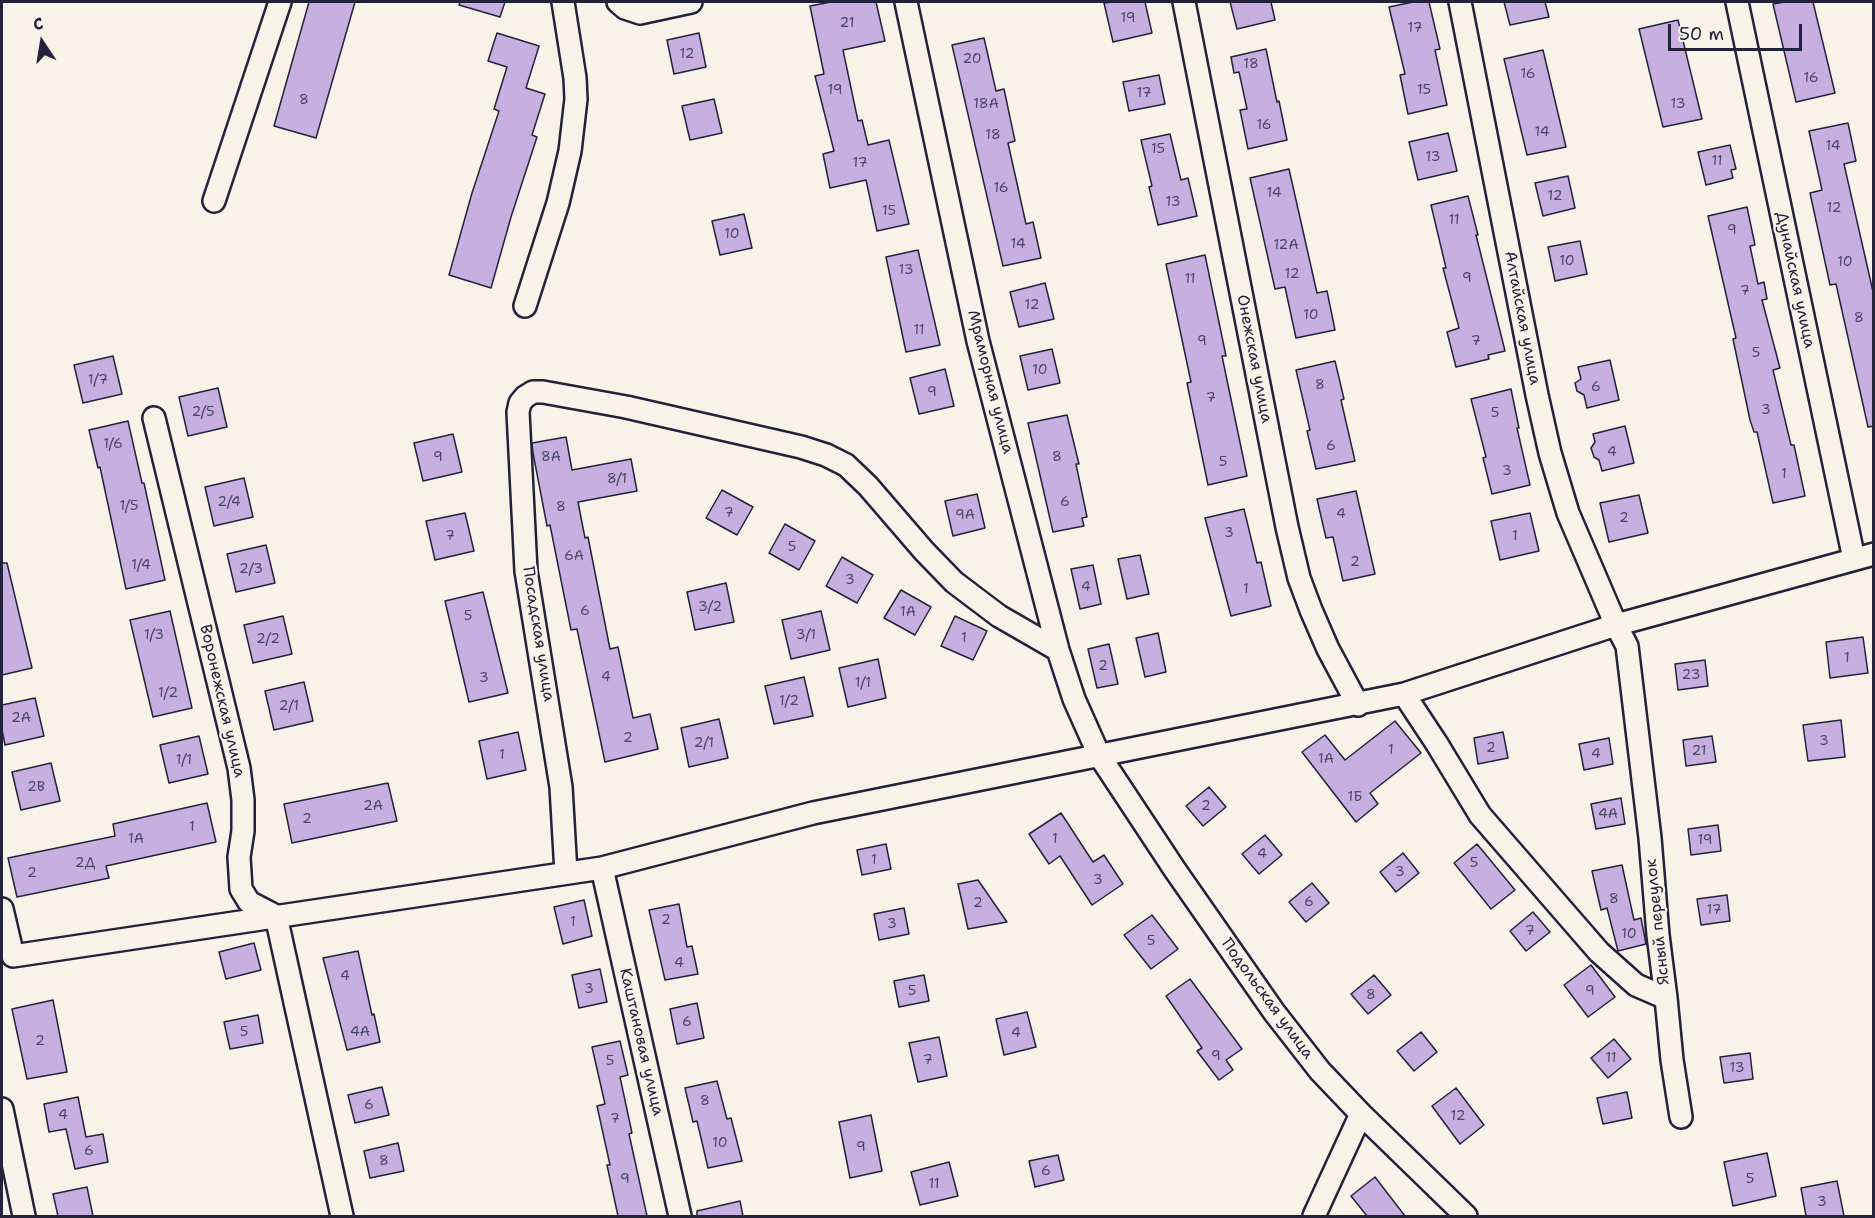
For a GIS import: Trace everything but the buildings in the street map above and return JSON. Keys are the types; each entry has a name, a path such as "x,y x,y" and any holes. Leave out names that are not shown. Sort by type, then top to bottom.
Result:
{"street":[{"path":"214,201 280,2"},
{"path":"525,306 558,203 570,151 576,99 563,2"},
{"path":"618,2 625,8 640,13 691,2"},
{"name":"Мраморная улица","path":"906,2 978,341 1058,650 1074,699 1099,755"},
{"name":"Онежская улица","path":"1184,2 1299,578 1328,649 1358,705"},
{"name":"Алтайская улица","path":"1460,2 1536,395 1550,453 1568,513 1616,625"},
{"name":"Дунайская улица","path":"1737,2 1864,556"},
{"name":"Посадская улица","path":"566,873 561,786 526,571 518,412 520,403 533,392 626,407 801,447 826,455 846,465 868,486 954,582 999,616 1058,650"},
{"name":"Воронежская улица","path":"154,418 239,768 243,810 239,857 241,889 249,902 276,916"},
{"path":"2,909 13,956 602,868 813,813 1404,694 1616,625 1864,556"},
{"name":"Ясный переулок","path":"1616,625 1627,646 1650,838 1665,998"},
{"name":"Ясный переулок","path":"1404,694 1487,823 1599,952 1636,985 1665,998"},
{"name":"Подольская улица","path":"1099,755 1175,870 1274,1012 1320,1071 1466,1216"},
{"name":"Каштановая улица","path":"602,868 680,1216"},
{"path":"276,916 342,1216"},
{"path":"1665,998 1681,1117"},
{"path":"2,1109 24,1216"},
{"path":"1314,1216 1361,1114"}]}
